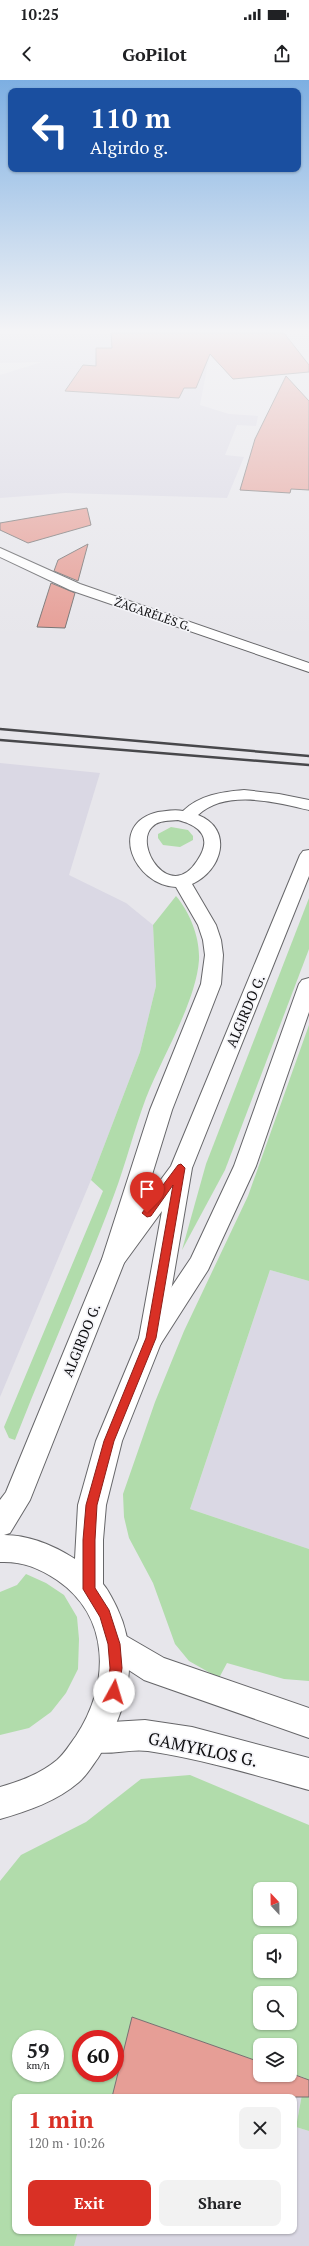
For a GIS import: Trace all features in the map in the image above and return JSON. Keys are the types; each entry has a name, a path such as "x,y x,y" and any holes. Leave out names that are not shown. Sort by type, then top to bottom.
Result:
{"street":[{"name":"ŽAGARĖLĖS G.","path":"0,552 75,587 307,665"},
{"path":"186,816 196,807 208,801 245,795 278,797 309,805"},
{"path":"178,815 186,816 207,827 212,835 212,843 202,866 190,878 181,881 161,879 149,868 140,849 140,834 144,825 158,818 178,815"},
{"name":"ALGIRDO G.","path":"89,1589 89,1540 92,1505 109,1441 151,1338 181,1168 309,855"},
{"path":"114,1259 161,1110 211,984 214,955 212,940 207,925 181,881"},
{"path":"151,1338 200,1263 245,1166 301,1026 309,984"},
{"name":"ALGIRDO G.","path":"0,1524 16,1500 114,1259 181,1168"},
{"path":"0,1549 7,1548 38,1554 66,1568 89,1589 105,1614 114,1644 116,1668 114,1692 106,1715 95,1738 68,1771 32,1794 0,1803"},
{"path":"114,1644 155,1669 309,1723"},
{"name":"GAMYKLOS G.","path":"95,1738 153,1736 192,1743 309,1774"}],"shaded area":[{"path":"0,434 233,434 225,455 244,457 227,498 65,493 0,498"},
{"path":"0,763 100,773 69,875 126,903 153,925 156,986 140,1052 91,1180 0,1397"},
{"path":"270,1270 309,1281 309,1549 190,1509"},
{"path":"132,2017 253,2072 253,2082 297,2082 297,2075 305,2078 297,2122 297,2094 113,2094 116,2082 124,2082 124,2049"},
{"path":"297,2127 309,2131 309,2246 74,2246 77,2234 297,2234"}],"green space":[{"path":"171,827 188,830 193,836 193,840 180,847 163,845 158,838 158,834"},
{"path":"176,896 190,918 198,943 199,960 197,976 192,994 146,1098 102,1226 15,1440 9,1438 4,1427 103,1191 91,1180 140,1052 156,986 153,925"},
{"path":"309,898 309,949 225,1170 182,1250 206,1164"},
{"path":"309,1025 309,1281 270,1270 190,1509 309,1549 309,1681 284,1679 227,1663 219,1678 189,1661 175,1644 153,1583 129,1538 124,1517 123,1494 155,1402 184,1331 248,1196"},
{"path":"26,1574 46,1583 64,1595 77,1617 79,1639 78,1669 66,1693 51,1712 29,1728 0,1735 0,1592 17,1585"},
{"path":"190,1775 309,1825 309,2131 297,2127 305,2078 297,2075 297,2038 253,2038 253,2060 132,2017 124,2049 124,2030 72,2030 72,2082 116,2082 113,2094 12,2094 12,2234 77,2234 74,2246 0,2246 0,1881 21,1855 86,1822 141,1779"}],"building":[{"path":"257,434 309,434 309,490 291,489 290,493 240,490"},
{"path":"87,508 91,525 28,543 0,530 0,523"},
{"path":"88,544 78,581 54,571 58,560"},
{"path":"51,583 75,593 65,628 37,627"},
{"path":"132,2017 253,2060 253,2082 297,2082 297,2076 309,2080 309,2097 297,2097 297,2094 113,2094 116,2082 124,2082 124,2049"}],"railway":[{"path":"0,729 309,756"},
{"path":"0,740 309,765"}],"route":[{"path":"114,1692 116,1668 114,1644 105,1614 89,1589 89,1540 92,1505 109,1441 151,1338 181,1168 147,1213"}]}
